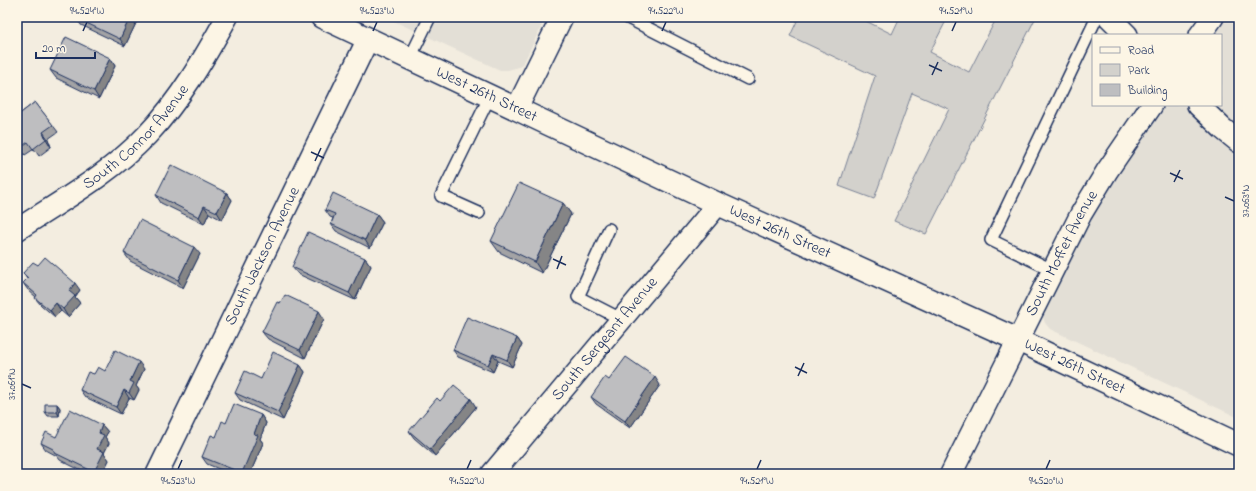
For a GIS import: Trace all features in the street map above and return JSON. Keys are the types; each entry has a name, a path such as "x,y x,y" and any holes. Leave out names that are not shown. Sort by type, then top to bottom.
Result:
{"main road":[{"name":"West 26th Street","path":"322,17 718,204 1018,340 1239,445"}],"street":[{"name":"South Connor Avenue","path":"17,230 110,168 147,135 166,113 191,79 209,51 227,17"},
{"path":"517,108 562,17"},
{"path":"1109,17 1126,34"},
{"path":"1201,34 1213,17"},
{"name":"South Jackson Avenue","path":"157,474 368,39"},
{"name":"South Moffet Avenue","path":"952,474 1052,270 1093,194 1118,154 1151,106"},
{"path":"1199,106 1239,142"},
{"name":"South Sergeant Avenue","path":"492,474 718,204"}],"lane":[{"path":"410,58 430,17"},
{"path":"628,17 748,79"},
{"path":"1052,270 991,240 1097,17"},
{"path":"480,213 441,196 490,96"},
{"path":"610,229 578,298 621,320"}],"shaded area":[{"path":"385,17 546,17 524,62 519,67 508,70 500,70"},
{"path":"1226,19 1239,27 1239,418 1050,329 1045,323 1043,317 1044,307 1099,200 1165,106 1222,106 1222,34 1216,34"}],"green space":[{"path":"799,17 858,17 892,34 900,17 948,17 930,52 969,72 997,17 1036,17 926,234 894,221 949,109 912,93 874,199 839,186 875,76 790,36"}],"building":[{"path":"130,17 120,39 76,18"},
{"path":"66,37 110,58 94,91 50,70"},
{"path":"35,102 53,125 43,132 46,139 33,149 28,142 20,148 17,144 17,116"},
{"path":"171,165 227,193 217,212 204,206 199,217 156,195"},
{"path":"519,183 563,203 535,262 491,241"},
{"path":"333,193 377,214 365,240 331,224 335,214 325,210"},
{"path":"140,220 194,247 178,280 124,253"},
{"path":"308,232 365,258 349,293 292,267"},
{"path":"45,257 75,283 69,291 75,296 63,309 56,303 50,310 35,298 37,295 23,283 28,278 23,273 33,262 38,265"},
{"path":"285,295 319,311 300,350 262,332 277,302 280,303"},
{"path":"467,317 517,338 507,360 493,354 488,365 453,350"},
{"path":"115,350 139,362 130,381 134,383 129,393 124,390 116,407 80,390 88,372 94,374 98,367 105,371"},
{"path":"273,352 300,365 278,412 235,393 245,371 261,379"},
{"path":"626,357 655,377 625,421 591,397 605,377 609,380"},
{"path":"454,385 471,399 430,449 409,431 437,398 440,401"},
{"path":"45,404 57,404 57,412 45,412"},
{"path":"234,404 261,415 254,434 258,435 242,473 202,457 211,435 216,437 222,421 226,423"},
{"path":"70,409 102,425 99,433 104,435 97,449 104,452 94,472 55,453 53,449 41,443 46,432 56,437"},
{"path":"59,470 67,474 57,474"},
{"path":"198,471 205,474 197,474"}]}
